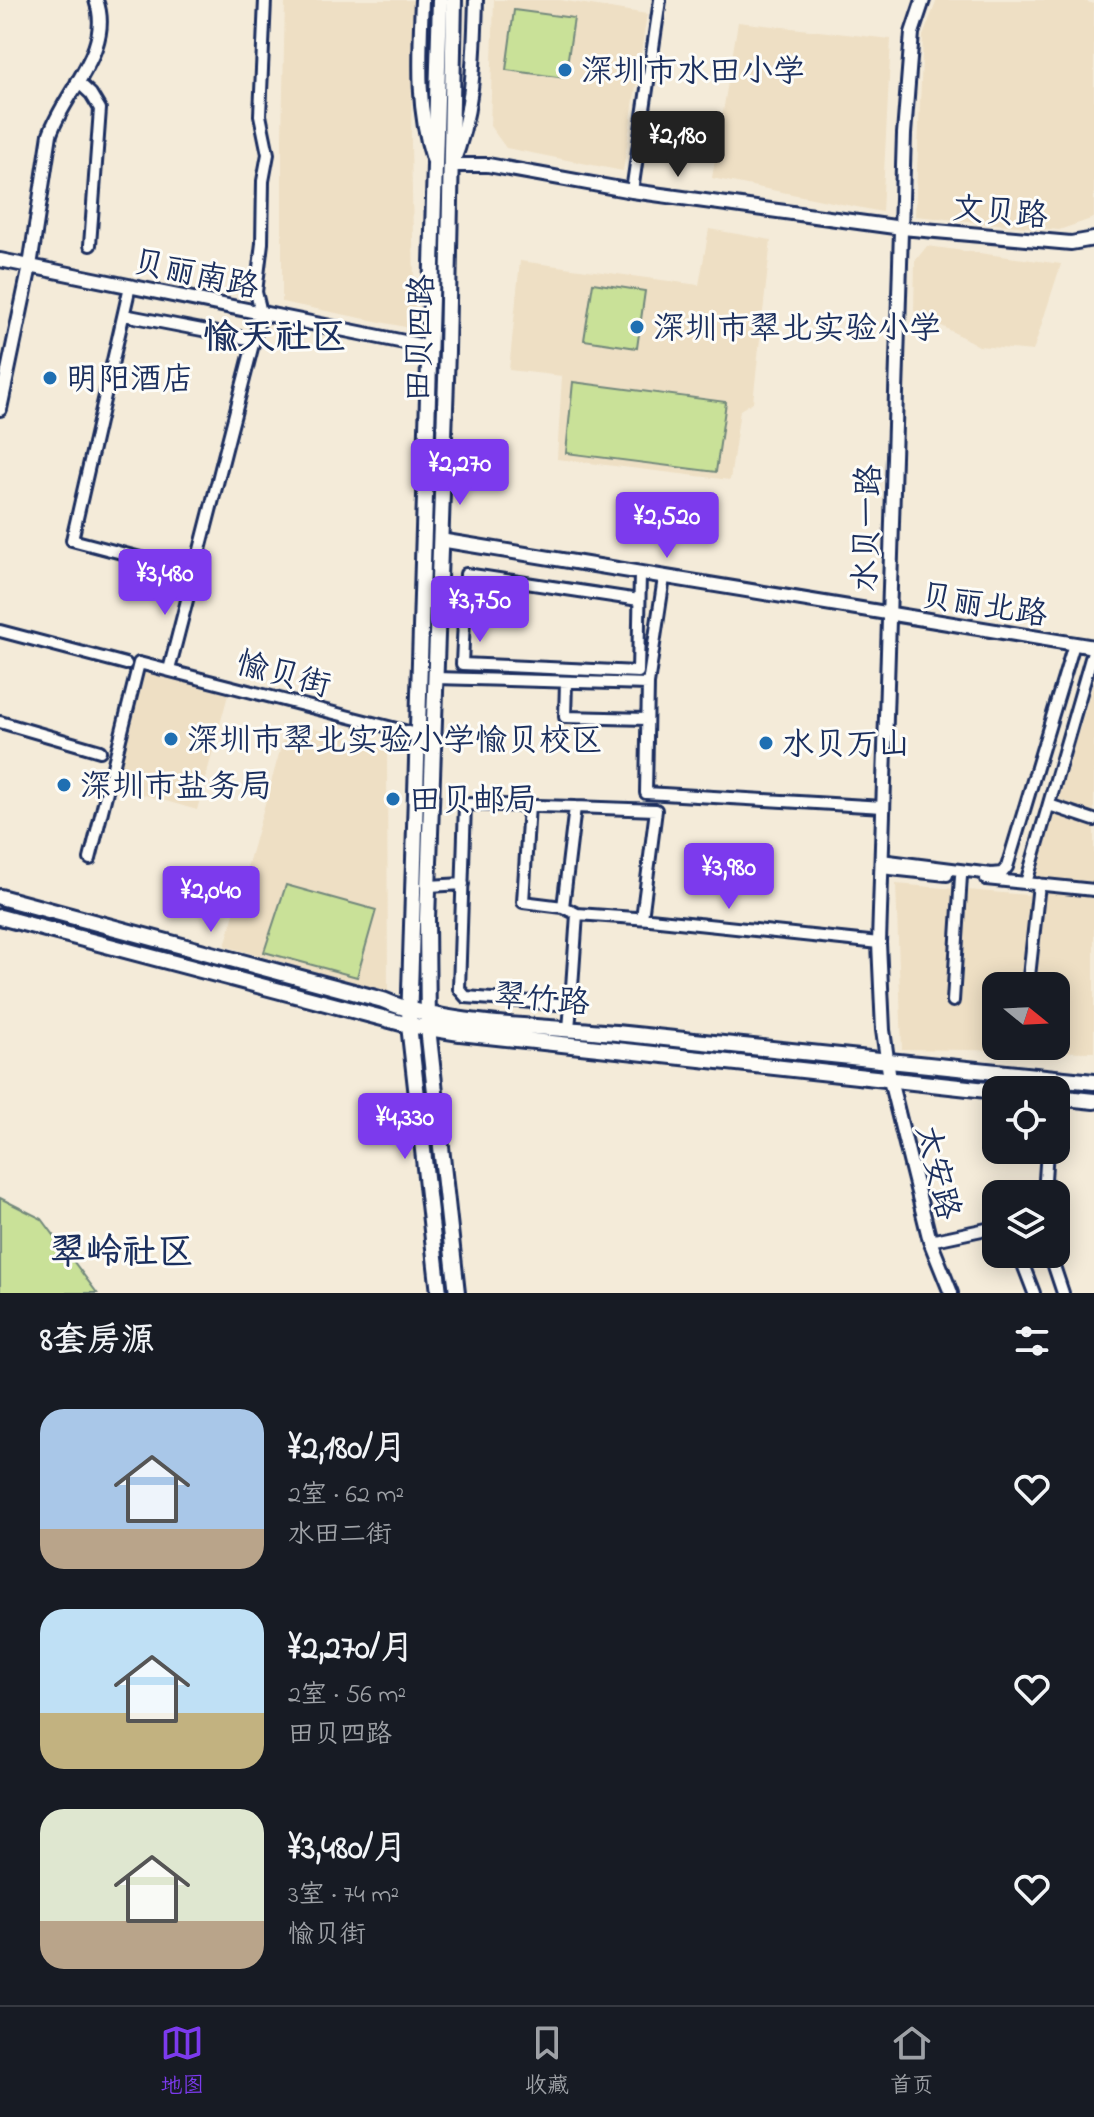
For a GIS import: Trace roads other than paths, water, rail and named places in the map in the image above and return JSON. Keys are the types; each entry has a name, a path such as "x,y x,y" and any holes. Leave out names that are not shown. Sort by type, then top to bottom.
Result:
{"main road":[{"name":"田贝四路","path":"439,1293 409,1018 440,0"},
{"name":"田贝四路","path":"454,0 452,165 427,919 428,1021 457,1293"},
{"name":"翠竹路","path":"0,897 383,1000 409,1018"},
{"name":"翠竹路","path":"0,917 409,1018 982,1090"},
{"name":"翠竹路","path":"428,1021 474,1020 569,1028 1094,1082"},
{"path":"1070,1098 1094,1101"}],"street":[{"path":"0,409 30,266 50,134 57,114 91,61 99,40 99,7 96,0"},
{"path":"169,670 261,313 256,292 262,243 263,181 268,154 260,115 265,0"},
{"path":"422,0 422,114 434,165"},
{"path":"452,165 464,135 471,99 476,0"},
{"path":"632,191 660,0"},
{"name":"水贝一路","path":"887,1059 879,943 904,134 912,33 923,0"},
{"path":"77,81 91,94 100,109 90,245"},
{"name":"文贝路","path":"452,165 488,165 632,191 902,228 1071,243 1094,239"},
{"name":"贝丽南路","path":"0,260 429,347"},
{"path":"130,286 72,540 194,572"},
{"path":"124,315 254,340"},
{"name":"贝丽北路","path":"440,540 1094,648"},
{"path":"639,600 466,574 462,664 638,672 640,574"},
{"path":"664,578 648,684 646,793 883,807"},
{"path":"0,631 126,664"},
{"path":"881,864 1002,873 1007,867 1074,644"},
{"path":"1026,883 1094,648"},
{"name":"愉贝街","path":"90,859 139,663 416,734"},
{"path":"435,678 648,684"},
{"path":"566,682 565,717 647,719"},
{"path":"0,722 100,751"},
{"path":"571,1005 466,997 459,989 465,804 656,810 642,918"},
{"path":"529,805 523,902 563,907 577,914 879,943"},
{"path":"1049,805 1094,820"},
{"path":"563,907 575,807"},
{"path":"881,864 1094,890"},
{"path":"953,1001 961,876"},
{"path":"429,886 463,884"},
{"path":"1030,972 1039,884"},
{"path":"569,1028 577,914"},
{"path":"410,918 427,919"},
{"name":"太安路","path":"887,1059 930,1241 951,1293"},
{"path":"930,1241 982,1230"},
{"path":"1024,1268 1034,1293"},
{"path":"1055,1268 1063,1293"}],"place":[{"name":"深圳市水田小学","path":"565,70"},
{"name":"深圳市翠北实验小学","path":"637,327"},
{"name":"明阳酒店","path":"50,378"},
{"name":"深圳市翠北实验小学愉贝校区","path":"171,739"},
{"name":"水贝万山","path":"766,743"},
{"name":"深圳市盐务局","path":"64,785"},
{"name":"田贝邮局","path":"393,799"}],"district":[{"name":"愉天社区","path":"275,335"},
{"name":"翠岭社区","path":"122,1250"}]}
